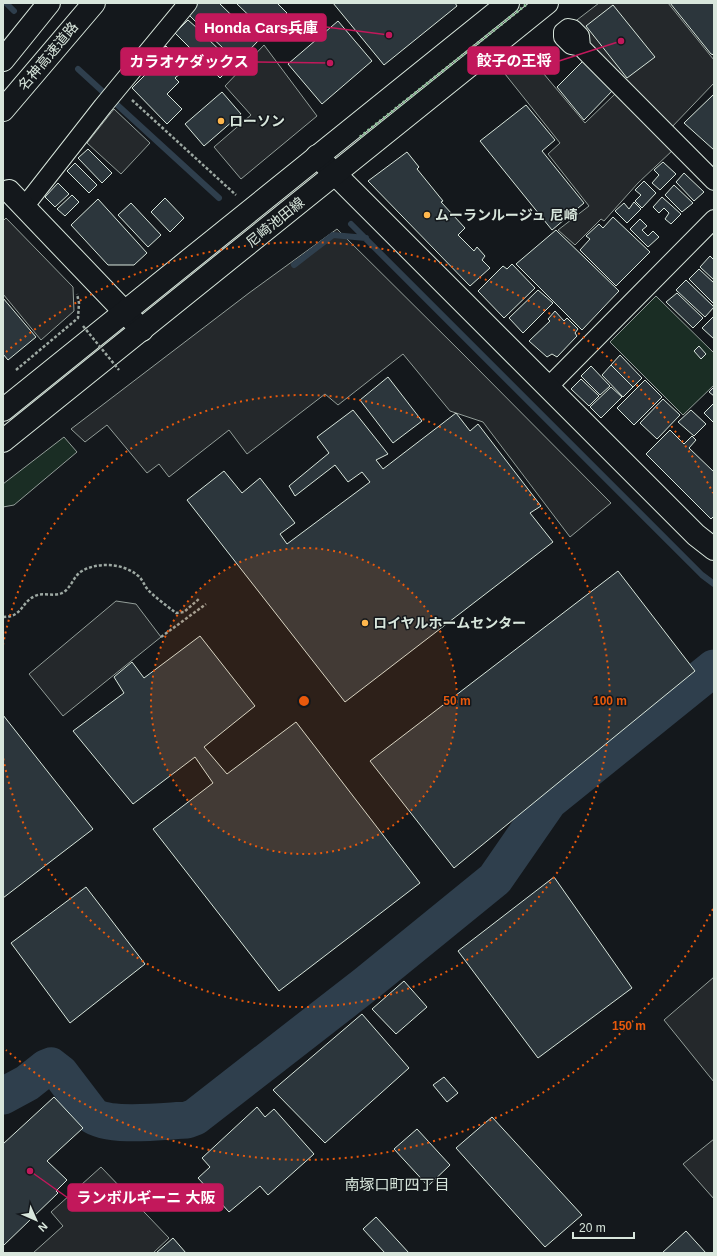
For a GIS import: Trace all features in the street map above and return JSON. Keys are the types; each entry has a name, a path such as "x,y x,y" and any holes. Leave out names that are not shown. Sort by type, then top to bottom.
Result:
{"main road":[{"path":"3,56 34,3"},
{"path":"3,60 50,3"},
{"name":"名神高速道路","path":"3,110 94,3"},
{"name":"尼崎池田線","path":"3,410 508,3"},
{"name":"尼崎池田線","path":"3,441 547,3"},
{"path":"317,156 696,536 712,545"},
{"path":"9,191 142,330"}],"street":[{"path":"24,207 113,94 188,3"},
{"path":"581,47 714,181"},
{"path":"548,387 714,219"}],"path":[{"path":"113,94 251,209"},
{"path":"14,371 78,318 79,303 76,289"},
{"path":"83,326 118,370"},
{"path":"3,617 19,613 33,596 42,594 61,594 68,588 73,579 80,572 91,566 98,565 121,568 137,575 148,590 176,613 184,612 200,598"},
{"path":"162,638 206,604"}],"green space":[{"path":"656,296 714,353 714,385 683,415 610,342"},
{"path":"64,437 77,452 14,505 3,507 3,484"}],"shaded area":[{"path":"599,3 668,3 714,60 714,83 670,129 595,49 573,23"},
{"path":"264,45 317,116 241,179 214,147 251,115 225,86"},
{"path":"528,55 585,123 616,93 674,149 638,183 604,221 601,219 575,245 558,230 589,206 548,154 560,143 505,74"},
{"path":"114,109 150,143 121,174 87,143"},
{"path":"6,218 73,287 74,311 41,340 3,294 3,221"},
{"path":"337,229 611,503 570,537 483,422 450,411 403,354 338,405 325,394 247,454 229,430 169,477 159,464 147,473 107,425 85,442 71,429 249,293"},
{"path":"116,601 136,604 161,637 63,716 29,674"},
{"path":"714,977 714,1082 664,1020"},
{"path":"714,1139 714,1199 683,1164"},
{"path":"101,1167 169,1238 153,1253 33,1253 63,1226 51,1212"}],"building":[{"path":"198,3 219,3 258,41 238,62 208,34 218,23 209,15 199,25 188,14"},
{"path":"236,3 277,3 287,13 267,33"},
{"path":"333,3 455,3 457,6 384,65"},
{"path":"670,3 714,3 714,55 711,54"},
{"path":"613,5 655,57 627,78 586,26"},
{"path":"209,15 218,23 205,36 234,64 220,78 175,33 188,20 197,28"},
{"path":"338,21 372,61 322,104 288,64"},
{"path":"166,46 187,68 175,78 179,82 167,94 182,109 167,124 132,88 160,60 156,56"},
{"path":"584,60 614,89 584,120 557,87"},
{"path":"222,92 241,114 204,146 185,124"},
{"path":"714,94 714,150 684,123"},
{"path":"526,105 555,140 542,151 584,203 552,230 480,141"},
{"path":"88,149 112,173 102,183 78,158"},
{"name":"ムーランルージュ 尼崎","path":"407,152 419,167 417,169 443,201 441,202 465,228 458,235 474,251 477,247 485,256 482,260 490,268 470,286 368,181"},
{"path":"663,162 676,174 660,190 652,183 659,175 654,170"},
{"path":"75,163 97,185 89,193 67,171"},
{"path":"684,173 704,192 694,201 676,182"},
{"path":"644,181 656,193 642,208 635,201 641,195 635,190"},
{"path":"58,183 69,194 55,207 45,197"},
{"path":"674,185 693,203 682,212 665,195"},
{"path":"72,195 79,202 65,216 57,209"},
{"path":"662,197 681,214 671,224 665,219 669,213 664,208 659,213 653,207"},
{"path":"165,198 184,218 170,232 151,212"},
{"path":"98,199 147,253 134,265 108,265 71,225"},
{"path":"634,202 641,209 627,223 615,211 624,203 629,209"},
{"path":"131,203 161,235 148,247 118,215"},
{"path":"613,217 650,252 616,286 580,250 590,239 586,236 599,224 603,228"},
{"path":"640,219 647,226 642,230 648,236 653,231 659,237 648,247 630,229"},
{"path":"556,230 619,291 582,330 516,264"},
{"path":"710,256 714,260 714,280 700,267"},
{"path":"512,264 535,288 504,318 478,291 503,266 507,269"},
{"path":"699,269 714,283 714,304 689,279"},
{"path":"686,280 714,307 705,317 676,290"},
{"path":"538,290 553,303 523,333 509,318"},
{"path":"677,293 703,318 693,328 666,302"},
{"path":"3,298 36,337 8,360 3,354"},
{"path":"555,311 564,321 567,318 578,329 575,333 577,336 557,357 552,354 547,357 529,341 550,321 548,319"},
{"path":"714,316 714,339 702,328"},
{"path":"699,346 706,354 701,359 694,351"},
{"path":"620,355 642,378 633,387 611,365"},
{"path":"611,365 633,387 623,397 602,375"},
{"path":"591,366 610,386 600,395 581,376"},
{"path":"388,377 422,421 393,443 360,400"},
{"path":"581,379 599,396 589,406 571,389"},
{"path":"645,380 662,397 634,425 617,408"},
{"path":"611,387 622,397 601,418 590,407"},
{"path":"714,387 714,396 709,392"},
{"path":"663,399 680,415 657,439 640,423"},
{"path":"714,403 714,423 704,413"},
{"name":"ロイヤルホームセンター","path":"353,410 388,454 376,460 383,469 456,413 470,431 478,424 541,506 530,513 553,542 345,702 187,500 224,471 242,493 260,478 295,523 280,534 287,544 370,482 362,472 348,482 335,465 295,496 289,486 329,453 317,437"},
{"path":"691,410 706,424 694,436 678,422"},
{"path":"670,430 684,444 692,436 696,440 689,448 714,472 714,516 711,519 646,454"},
{"path":"618,571 695,671 454,868 370,761"},
{"path":"200,636 255,706 204,747 227,774 296,722 420,883 279,991 153,829 213,783 195,757 133,804 73,731 124,693 114,677 132,662 144,678"},
{"path":"3,715 93,829 3,898"},
{"path":"554,877 632,988 538,1058 458,951"},
{"path":"86,887 145,964 70,1023 11,943"},
{"path":"404,981 427,1007 396,1034 372,1009"},
{"path":"362,1014 409,1068 325,1143 273,1090"},
{"path":"444,1077 458,1093 447,1102 433,1085"},
{"path":"54,1097 83,1128 47,1161 67,1180 56,1191 58,1193 3,1246 3,1144"},
{"path":"257,1107 265,1117 274,1109 314,1154 268,1195 260,1186 229,1212 198,1178 210,1167 202,1158"},
{"path":"492,1117 582,1215 545,1247 456,1148"},
{"path":"417,1129 450,1165 428,1186 394,1149"},
{"path":"376,1217 409,1253 385,1253 363,1229"},
{"path":"686,1231 706,1253 662,1253"},
{"path":"173,1238 186,1253 156,1253"}],"waterway":[{"path":"6,3 14,11"},
{"path":"78,69 219,198"},
{"path":"351,224 702,575 714,584"},
{"path":"294,265 333,235 366,238"},
{"path":"3,1096 27,1083 46,1068 51,1066 60,1073 92,1115 100,1119 123,1123 137,1123 187,1120 195,1117 366,984 495,879 549,801 714,668"}],"hedge":[{"path":"360,137 528,3"}],"place":[{"name":"Honda Cars兵庫","path":"389,35"},
{"name":"餃子の王将","path":"621,41"},
{"name":"カラオケダックス","path":"330,63"},
{"name":"ローソン","path":"221,121"},
{"name":"ムーランルージュ 尼崎","path":"427,215"},
{"name":"ロイヤルホームセンター","path":"365,623"},
{"name":"ランボルギーニ 大阪","path":"30,1171"}],"district":[{"name":"南塚口町四丁目","path":"397,1184"}]}
